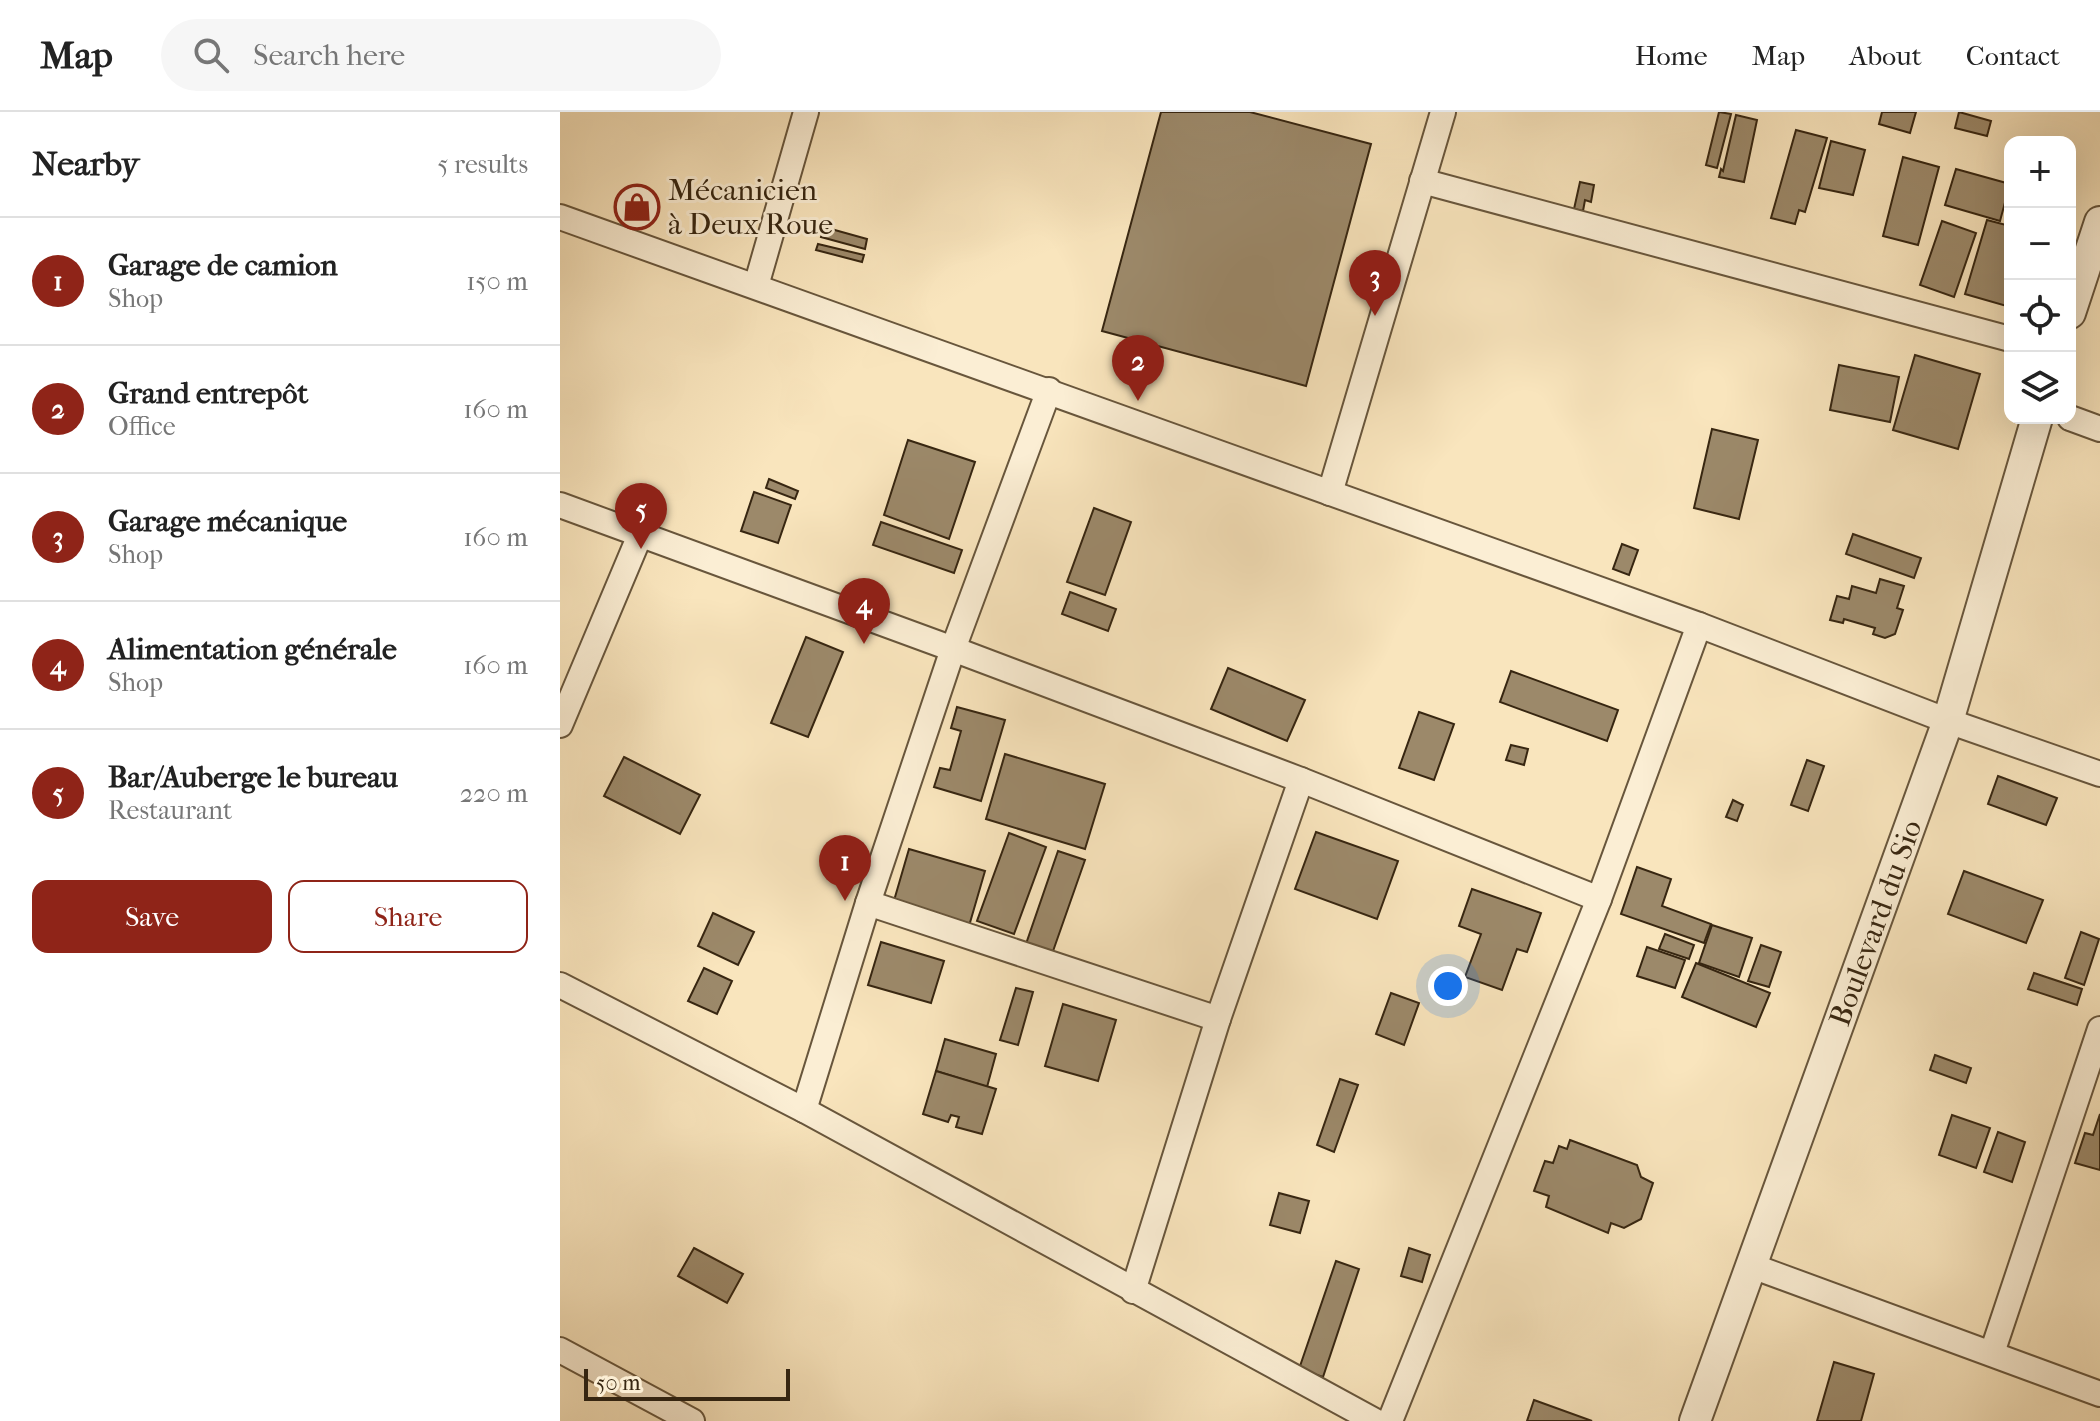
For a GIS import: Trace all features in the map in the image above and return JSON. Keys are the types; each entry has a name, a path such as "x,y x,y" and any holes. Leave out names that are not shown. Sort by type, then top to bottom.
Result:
{"street":[{"path":"756,286 806,112"},
{"path":"1330,493 1443,112"},
{"path":"1422,181 2004,337"},
{"path":"560,217 1699,625 1948,721 2100,774"},
{"path":"2076,295 2100,222"},
{"path":"804,1110 868,903 953,649 1049,390"},
{"path":"2076,420 2100,429"},
{"name":"Boulevard du Sio","path":"1695,1421 1948,721 2035,424"},
{"path":"560,505 1301,780 1599,899"},
{"path":"560,725 640,535"},
{"path":"1390,1421 1599,899 1699,625"},
{"path":"1133,1291 1218,1019 1301,780"},
{"path":"868,903 1218,1019"},
{"path":"560,985 804,1110 1375,1421"},
{"path":"1992,1353 2096,1054 2100,1029"},
{"path":"1752,1266 2100,1394"},
{"path":"560,1350 692,1421"}],"building":[{"path":"1161,112 1250,112 1371,144 1306,386 1102,331"},
{"path":"1719,112 1731,114 1717,168 1706,165"},
{"path":"1882,112 1916,112 1910,133 1879,124"},
{"path":"1959,112 1991,121 1987,136 1955,128"},
{"path":"1736,115 1757,120 1744,182 1719,177"},
{"path":"1796,130 1827,138 1805,212 1799,210 1795,224 1771,218"},
{"path":"1831,141 1865,150 1853,195 1819,188"},
{"path":"1903,157 1939,167 1918,245 1883,236"},
{"path":"1956,169 2004,182 2004,206 2000,221 1945,205"},
{"path":"1580,182 1594,185 1591,202 1585,200 1583,211 1574,209"},
{"path":"1987,220 2004,224 2004,305 1965,294"},
{"path":"1942,221 1976,233 1954,297 1920,285"},
{"path":"824,227 867,239 865,249 821,237"},
{"path":"818,244 864,255 862,262 816,250"},
{"path":"1915,355 1980,374 1958,449 1893,430"},
{"path":"1839,365 1899,377 1890,422 1830,410"},
{"path":"1712,429 1758,440 1739,519 1694,508"},
{"path":"908,440 975,462 949,539 884,515"},
{"path":"769,479 798,491 795,499 766,488"},
{"path":"754,492 791,505 778,543 741,531"},
{"path":"1094,508 1131,522 1105,595 1067,582"},
{"path":"881,522 962,550 954,573 873,545"},
{"path":"1853,534 1921,558 1914,578 1846,554"},
{"path":"1622,544 1638,550 1629,575 1613,569"},
{"path":"1880,579 1904,586 1897,608 1903,610 1895,634 1885,638 1873,634 1875,628 1844,619 1843,623 1830,620 1837,596 1849,599 1852,586 1876,593"},
{"path":"1070,592 1116,609 1108,631 1062,614"},
{"path":"806,637 843,652 808,737 771,723"},
{"path":"1228,668 1305,700 1287,741 1211,709"},
{"path":"1511,671 1618,710 1607,741 1500,702"},
{"path":"957,707 1005,720 981,801 934,787 940,768 950,770 961,731 951,728"},
{"path":"1419,712 1454,724 1434,780 1399,768"},
{"path":"1511,745 1528,749 1524,765 1506,760"},
{"path":"1005,754 1105,784 1085,849 986,819"},
{"path":"624,757 700,795 680,834 604,796"},
{"path":"1807,760 1824,766 1808,811 1791,805"},
{"path":"1998,776 2057,798 2046,825 1988,804"},
{"path":"1733,800 1743,805 1737,821 1726,817"},
{"path":"1316,832 1398,861 1377,919 1295,889"},
{"path":"1009,833 1046,847 1014,934 977,921"},
{"path":"909,849 985,871 969,926 893,904"},
{"path":"1058,851 1085,860 1052,954 1026,944"},
{"path":"1637,867 1671,879 1662,906 1711,924 1704,943 1621,914"},
{"path":"1964,871 2043,900 2026,943 1948,914"},
{"path":"1472,889 1541,913 1527,952 1517,949 1502,990 1465,977 1481,934 1459,926"},
{"path":"713,913 754,932 738,965 698,946"},
{"path":"1712,925 1752,938 1739,977 1699,963"},
{"path":"2081,932 2099,939 2084,985 2065,978"},
{"path":"1665,934 1694,945 1689,959 1659,949"},
{"path":"881,942 944,961 931,1003 868,985"},
{"path":"1761,945 1781,952 1769,987 1748,981"},
{"path":"1647,947 1685,960 1675,988 1637,976"},
{"path":"1696,963 1770,993 1756,1027 1682,997"},
{"path":"704,968 732,981 717,1014 688,1001"},
{"path":"2034,973 2082,989 2077,1005 2028,989"},
{"path":"1016,988 1033,992 1018,1045 1000,1040"},
{"path":"1391,993 1419,1003 1404,1045 1376,1034"},
{"path":"1063,1004 1116,1020 1098,1081 1045,1066"},
{"path":"945,1039 996,1054 987,1087 936,1071"},
{"path":"1935,1055 1971,1068 1966,1083 1930,1070"},
{"path":"936,1071 996,1089 982,1134 956,1127 959,1117 951,1115 948,1122 923,1114"},
{"path":"1340,1079 1358,1085 1334,1152 1317,1145"},
{"path":"2100,1114 2100,1170 2075,1163 2085,1133 2093,1135"},
{"path":"1952,1115 1990,1128 1976,1168 1939,1155"},
{"path":"1998,1132 2025,1142 2012,1182 1984,1172"},
{"path":"1570,1140 1637,1165 1641,1177 1653,1183 1641,1219 1624,1228 1611,1223 1608,1233 1546,1207 1549,1196 1534,1191 1545,1161 1553,1163 1559,1146 1567,1149"},
{"path":"1279,1193 1309,1201 1300,1233 1270,1225"},
{"path":"694,1248 743,1274 727,1303 678,1276"},
{"path":"1409,1248 1430,1255 1422,1282 1401,1276"},
{"path":"1336,1261 1359,1269 1323,1377 1299,1369"},
{"path":"1834,1362 1874,1374 1861,1421 1817,1421"},
{"path":"1534,1400 1592,1421 1527,1421"}],"place":[{"name":"Mécanicien à Deux Roue","path":"637,207"},
{"name":"Garage mécanique","path":"1375,316"},
{"name":"Grand entrepôt","path":"1138,401"},
{"name":"Bar/Auberge le bureau","path":"641,549"},
{"name":"Alimentation générale","path":"864,644"},
{"name":"Garage de camion","path":"845,901"}]}
